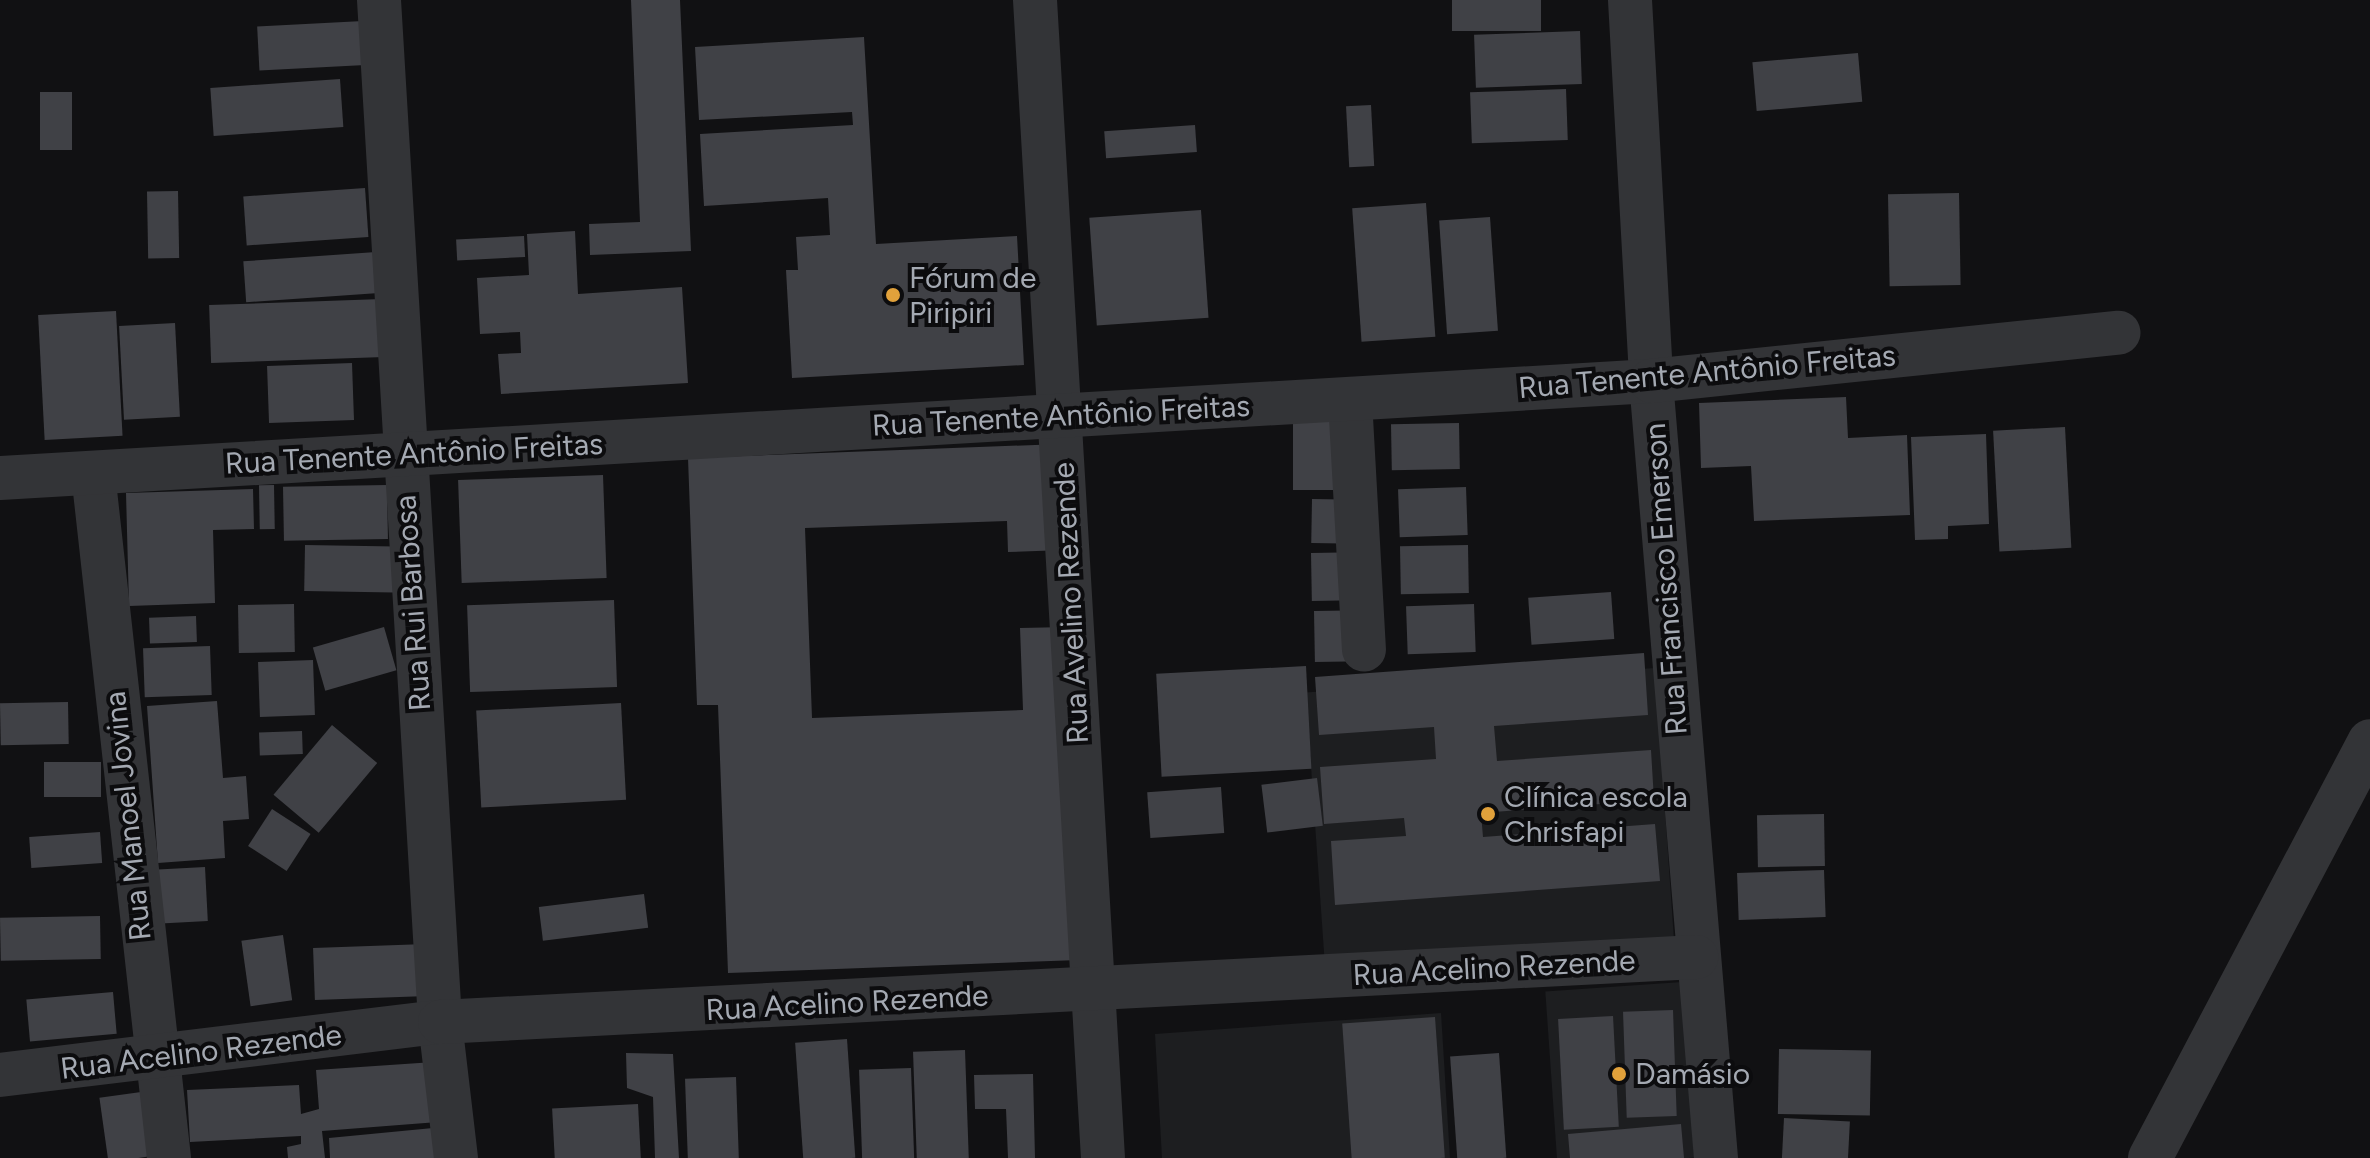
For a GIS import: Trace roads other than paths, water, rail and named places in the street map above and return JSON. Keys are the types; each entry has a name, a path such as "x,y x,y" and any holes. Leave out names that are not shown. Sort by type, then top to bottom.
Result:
{"street":[{"name":"Rua Rui Barbosa","path":"379,0 403,455 440,1022 456,1158"},
{"name":"Rua Avelino Rezende","path":"1035,0 1103,1158"},
{"name":"Rua Francisco Emerson","path":"1630,0 1651,381 1696,957 1716,1158"},
{"name":"Rua Tenente Antônio Freitas","path":"0,478 1651,381 2119,333"},
{"path":"1350,400 1364,650"},
{"name":"Rua Manoel Jovina","path":"93,473 154,1059 169,1158"},
{"path":"2150,1158 2370,741"},
{"name":"Rua Acelino Rezende","path":"0,1075 154,1059 440,1022 1091,991 1696,957"}],"place":[{"name":"Fórum de Piripiri","path":"893,295"},
{"name":"Clínica escola Chrisfapi","path":"1488,814"},
{"name":"Damásio","path":"1619,1074"}]}
